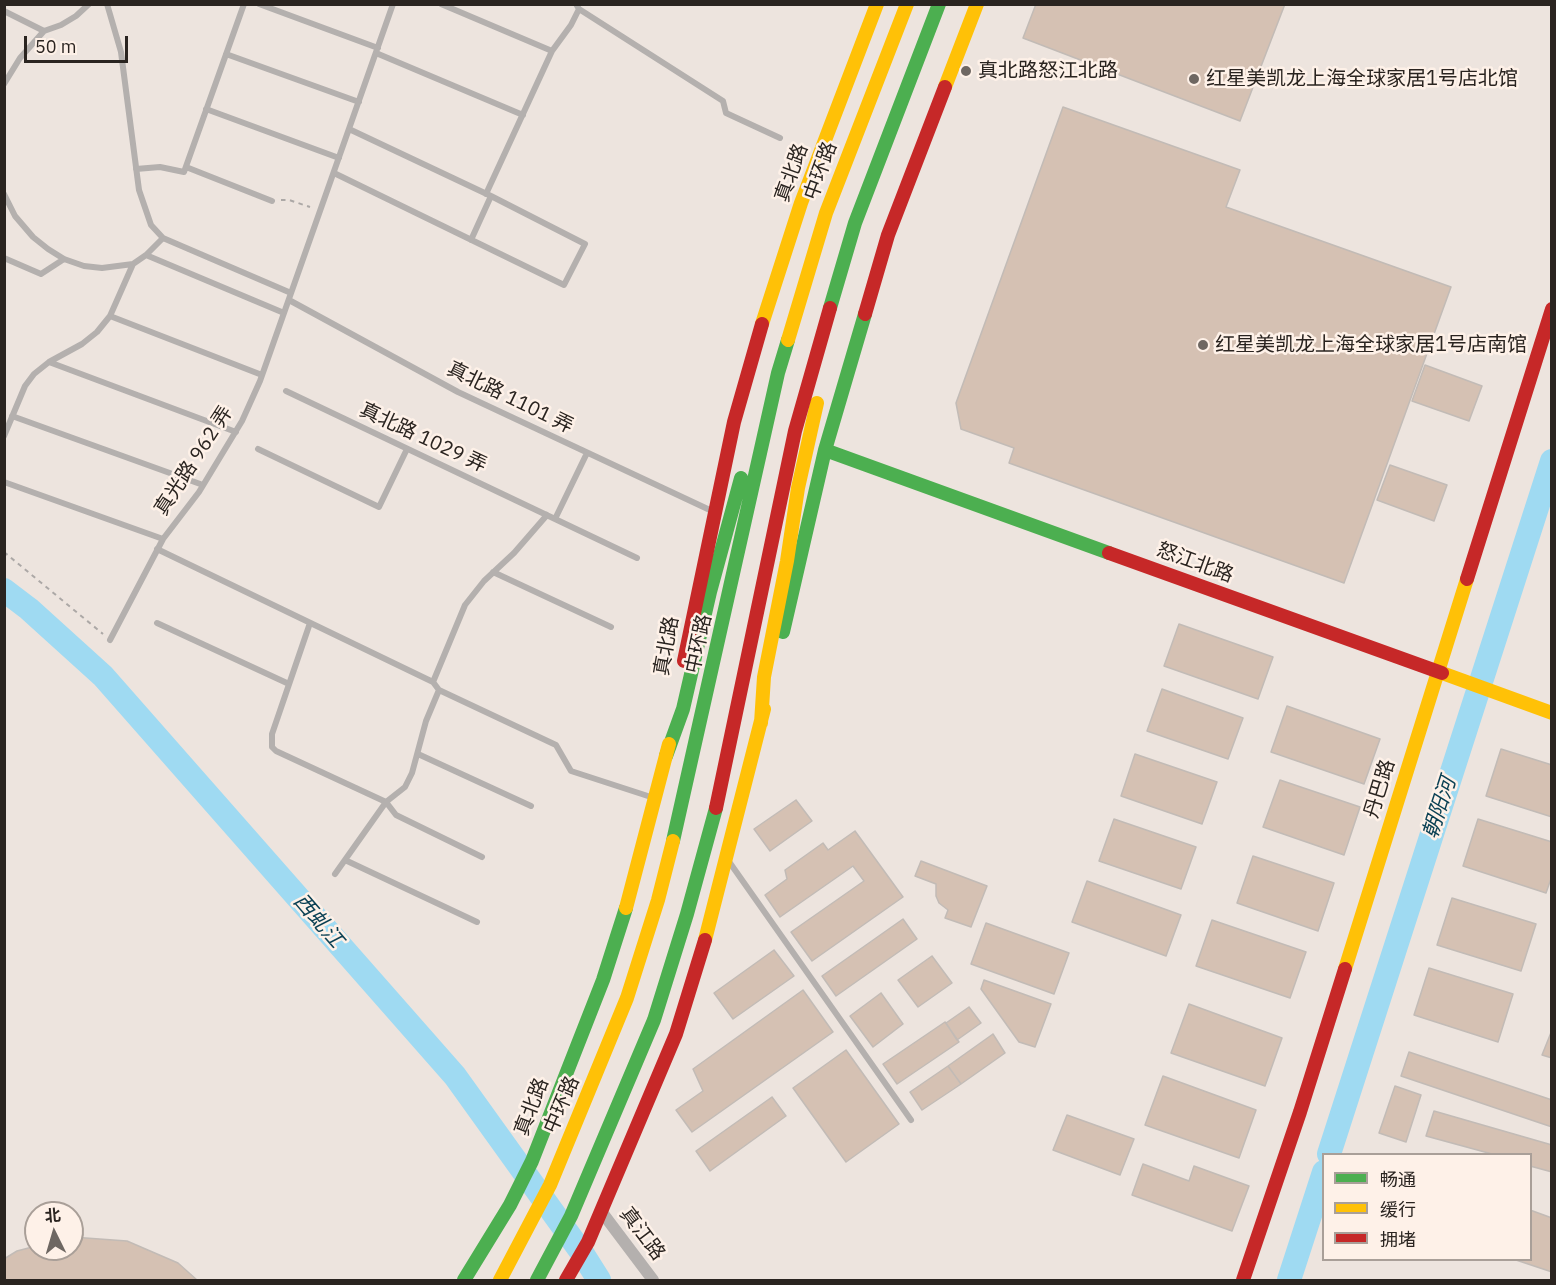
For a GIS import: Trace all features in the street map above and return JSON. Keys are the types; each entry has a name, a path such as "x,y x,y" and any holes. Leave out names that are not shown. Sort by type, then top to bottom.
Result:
{"main road":[{"name":"真北路","path":"464,1281 510,1204 532,1161 603,980 633,886 666,756 734,422 765,312 801,203 877,4"},
{"name":"中环路","path":"500,1281 549,1185 627,998 658,900 684,800 778,373 826,213 907,4"},
{"path":"537,1281 571,1216 654,1020 687,914 716,807 795,431 855,223 897,107 939,4"},
{"path":"566,1281 588,1242 676,1034 711,923 825,450 888,235 977,4"},
{"path":"761,723 764,677 787,561 798,488 840,309 855,223"},
{"name":"丹巴路","path":"1243,1281 1300,1112 1551,309"},
{"path":"666,756 683,709 739,485 778,373"},
{"name":"怒江北路","path":"825,450 1551,713"}],"street":[{"name":"真江路","path":"601,1212 653,1281"}],"lane":[{"path":"5,84 20,58 44,31 62,25 89,4"},
{"path":"107,4 121,52 138,190 151,225 163,238 290,296"},
{"path":"136,169 160,167 184,172 244,4"},
{"path":"259,4 377,51 523,115"},
{"name":"真光路 962 弄","path":"110,640 163,539 203,485 236,432 262,375 393,4"},
{"path":"441,4 552,51"},
{"path":"471,240 488,195 552,51 572,25 577,7 723,101 726,113 780,138"},
{"path":"4,11 44,31"},
{"path":"226,54 359,102"},
{"path":"206,109 339,158"},
{"path":"334,173 564,285 585,244 349,129"},
{"path":"186,167 272,201"},
{"path":"4,194 15,216 33,237 64,259 84,266 102,268 133,264 163,238"},
{"path":"146,255 284,313"},
{"path":"4,258 42,274 64,259"},
{"path":"4,436 7,422 25,386 34,374 49,362 91,338 110,316 133,264"},
{"name":"真北路 1101 弄","path":"290,296 297,304 448,386 714,512"},
{"path":"110,316 262,375"},
{"path":"49,362 236,432"},
{"name":"真北路 1029 弄","path":"286,391 637,558"},
{"path":"12,416 203,485"},
{"path":"258,449 379,507 407,449"},
{"path":"555,519 586,453"},
{"path":"4,482 163,539"},
{"path":"433,682 465,605 547,515"},
{"path":"157,549 433,682 439,690 556,745 571,771 655,798"},
{"path":"493,572 611,627"},
{"path":"310,622 272,734 272,747 276,751 386,802 396,816 482,857"},
{"path":"157,623 289,684"},
{"path":"335,874 386,802 405,788 439,690"},
{"path":"418,754 531,806"},
{"path":"345,860 477,922"},
{"path":"727,860 911,1120"}],"path":[{"path":"272,201 290,200 320,211"},
{"path":"4,552 110,640"}],"building":[{"name":"红星美凯龙上海全球家居1号店北馆","path":"1036,4 1285,4 1240,121 1023,38"},
{"name":"红星美凯龙上海全球家居1号店南馆","path":"1063,107 1240,170 1226,207 1451,287 1344,583 1009,463 1014,448 961,429 956,403"},
{"path":"1425,365 1482,386 1469,421 1412,401"},
{"path":"1390,465 1447,485 1434,521 1377,500"},
{"path":"1179,624 1273,657 1258,699 1164,666"},
{"path":"1162,689 1243,718 1228,759 1147,731"},
{"path":"1287,706 1380,739 1364,784 1271,752"},
{"path":"1501,749 1552,765 1552,817 1486,796"},
{"path":"1135,754 1217,782 1202,824 1121,796"},
{"path":"1280,780 1360,807 1344,855 1263,827"},
{"path":"796,800 812,821 770,851 754,829"},
{"path":"1114,819 1196,847 1181,889 1099,861"},
{"path":"1478,819 1552,842 1552,876 1546,893 1463,866"},
{"path":"855,831 903,897 812,961 791,932 864,881 853,866 780,917 765,895 787,879 785,870 823,843 828,850"},
{"path":"1253,856 1334,883 1318,931 1237,903"},
{"path":"921,861 987,886 971,927 945,918 948,910 939,903 936,896 936,884 915,876"},
{"path":"1087,881 1181,915 1166,956 1072,922"},
{"path":"1452,898 1536,924 1521,971 1437,945"},
{"path":"903,919 917,939 836,996 822,976"},
{"path":"1212,920 1306,952 1290,998 1196,966"},
{"path":"986,923 1069,953 1054,994 971,964"},
{"path":"774,950 794,976 733,1019 714,993"},
{"path":"932,956 952,983 918,1007 898,980"},
{"path":"1429,968 1513,994 1498,1042 1414,1015"},
{"path":"984,980 1051,1004 1035,1047 1019,1042 981,989"},
{"path":"803,990 833,1032 692,1132 676,1110 703,1091 693,1069"},
{"path":"881,993 903,1024 873,1047 850,1016"},
{"path":"1189,1004 1282,1038 1265,1086 1171,1053"},
{"path":"969,1007 981,1023 957,1040 946,1023"},
{"path":"945,1022 959,1042 897,1084 883,1064"},
{"path":"1552,1030 1552,1058 1542,1055"},
{"path":"993,1034 1005,1053 961,1084 948,1066"},
{"path":"846,1050 899,1124 846,1162 793,1088"},
{"path":"1409,1052 1552,1100 1552,1127 1401,1076"},
{"path":"948,1066 961,1084 922,1110 910,1092"},
{"path":"1163,1076 1256,1110 1239,1158 1145,1125"},
{"path":"1395,1086 1421,1095 1406,1142 1379,1133"},
{"path":"772,1097 786,1116 710,1171 696,1151"},
{"path":"1434,1111 1552,1145 1552,1172 1532,1167 1532,1153 1488,1153 1426,1136"},
{"path":"1067,1115 1134,1139 1120,1175 1053,1150"},
{"path":"1143,1164 1189,1181 1194,1166 1249,1186 1232,1231 1132,1195"},
{"path":"1532,1211 1552,1218 1552,1272 1519,1261 1532,1261"},
{"path":"84,1238 127,1241 178,1263 197,1280 4,1280 4,1259 24,1249 24,1261 84,1261"}],"waterway":[{"name":"朝阳河","path":"1329,1153 1552,461"},
{"name":"西虬江","path":"4,590 29,609 103,676 455,1076 599,1280"},
{"name":"朝阳河","path":"1289,1280 1322,1178"}],"traffic: fast":[{"path":"830,308 855,223 939,4"},
{"path":"783,632 825,450 865,314"},
{"path":"673,841 778,373 788,340"},
{"path":"825,450 1109,553"},
{"path":"666,756 683,709 710,592 741,478"},
{"path":"537,1280 571,1216 654,1020 687,914 716,808"},
{"path":"464,1280 510,1205 532,1161 603,980 626,908"}],"traffic: slow":[{"path":"762,324 801,203 877,4"},
{"path":"788,340 826,213 907,4"},
{"path":"945,87 977,4"},
{"path":"761,723 764,677 787,561 798,488 817,403"},
{"path":"1345,969 1467,579"},
{"path":"1442,673 1552,713"},
{"path":"705,940 764,709"},
{"path":"626,908 669,744"},
{"path":"500,1280 550,1185 627,998 658,900 673,841"}],"traffic: jam":[{"path":"865,314 888,235 945,87"},
{"path":"716,808 795,431 830,308"},
{"path":"1467,579 1552,309"},
{"path":"684,661 734,422 762,324"},
{"path":"1109,553 1442,673"},
{"path":"566,1280 588,1242 676,1034 705,940"},
{"path":"1243,1280 1300,1112 1345,969"}],"place":[{"name":"真北路怒江北路","path":"966,71"},
{"name":"红星美凯龙上海全球家居1号店北馆","path":"1194,79"},
{"name":"红星美凯龙上海全球家居1号店南馆","path":"1203,345"}]}
